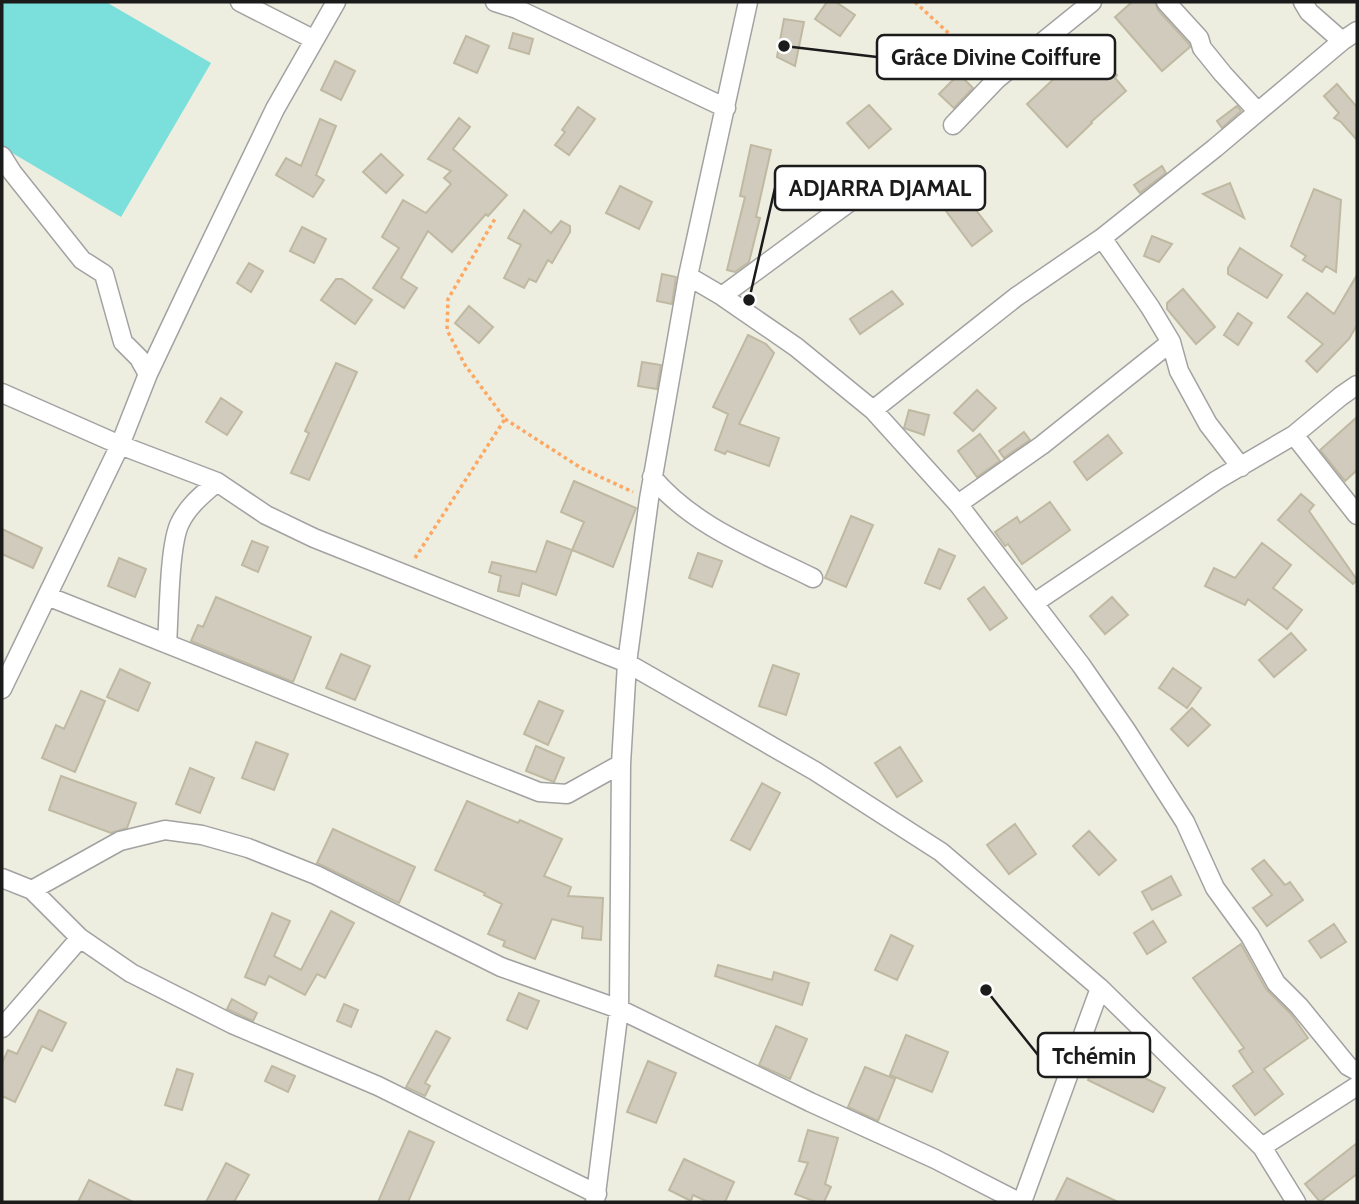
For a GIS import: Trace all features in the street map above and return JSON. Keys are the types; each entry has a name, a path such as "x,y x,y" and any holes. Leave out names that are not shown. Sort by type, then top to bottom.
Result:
{"street":[{"path":"240,2 313,39"},
{"path":"2,689 120,445 148,374 275,109 313,39 337,2"},
{"path":"495,2 517,9 726,107"},
{"path":"2,878 32,890 80,938 131,973 232,1024 379,1086 596,1198 619,1009 621,764 627,663 652,477 688,276 748,2"},
{"path":"953,125 997,79 1092,2"},
{"path":"1166,2 1199,38 1202,48 1223,74 1258,112"},
{"path":"873,410 1016,297 1102,238 1350,36 1309,12 1303,2"},
{"path":"2,156 82,260 104,274 122,342 139,358 148,374"},
{"path":"722,296 878,181"},
{"path":"1102,238 1171,342 1179,371 1208,424 1241,467"},
{"path":"688,276 796,347 873,410 958,503 1126,730 1185,822 1215,888 1250,936 1276,983 1299,1006 1348,1066 1357,1071"},
{"path":"958,503 1042,444 1171,342"},
{"path":"1034,603 1294,435 1357,385"},
{"path":"2,393 120,445 217,482 266,514 314,538 627,663 815,771 941,852 1100,988 1262,1147 1296,1202"},
{"path":"1294,435 1357,515"},
{"path":"652,477 675,501 710,526 813,579"},
{"path":"167,645 172,567 178,525 191,505 217,482"},
{"path":"47,596 539,792 567,794 621,764"},
{"path":"32,890 121,841 164,830 202,835 248,848 316,875 501,967 619,1009 1021,1202 1100,988"},
{"path":"2,1028 80,938"},
{"path":"1262,1147 1357,1086"}],"path":[{"path":"915,2 997,79"},
{"path":"496,217 448,299 447,330 465,365 505,419 581,468 649,499"},
{"path":"404,575 505,419"}],"shaded area":[{"path":"2,2 106,2 211,63 121,217 2,147"}],"building":[{"path":"827,2 836,2 855,15 840,36 815,19"},
{"path":"1132,2 1155,2 1158,10 1189,44 1190,47 1162,71 1115,17"},
{"path":"784,19 804,22 795,66 777,57"},
{"path":"513,33 533,39 529,54 509,48"},
{"path":"466,36 489,46 477,73 454,63"},
{"path":"1079,40 1099,62 1103,58 1126,91 1067,147 1027,104 1058,75 1050,66"},
{"path":"335,61 355,71 341,100 321,90"},
{"path":"959,74 973,88 954,108 939,94"},
{"path":"1337,84 1357,107 1357,140 1334,118 1339,113 1324,96"},
{"path":"869,105 891,129 869,148 847,123"},
{"path":"1237,106 1241,111 1222,128 1217,121"},
{"path":"578,107 595,119 569,155 555,145"},
{"path":"459,118 470,127 453,149 507,195 452,252 428,231 401,278 417,288 404,308 373,288 399,248 382,237 403,200 426,213 451,184 444,178 451,171 428,159"},
{"path":"320,119 336,126 316,175 324,180 313,197 276,175 286,158 301,166"},
{"path":"751,145 771,150 756,217 760,218 749,262 735,272 727,270 745,197 740,196"},
{"path":"381,154 403,175 386,193 363,172"},
{"path":"1162,166 1166,173 1140,193 1134,185"},
{"path":"1230,183 1244,218 1203,194"},
{"path":"620,186 652,202 639,229 606,213"},
{"path":"1314,189 1341,200 1336,272 1326,266 1322,272 1303,260 1306,256 1291,246"},
{"path":"966,197 992,231 972,246 946,211"},
{"path":"524,210 551,233 561,221 570,226 570,232 552,263 548,260 536,282 529,279 524,288 504,278 521,245 508,238"},
{"path":"302,227 326,239 314,263 290,251"},
{"path":"1152,236 1172,244 1159,262 1144,256"},
{"path":"1240,248 1282,275 1267,298 1228,274 1228,268"},
{"path":"249,263 263,271 251,292 237,283"},
{"path":"662,274 676,277 672,304 657,301"},
{"path":"1357,275 1357,325 1349,339 1317,372 1306,361 1323,344 1288,317 1307,293 1334,314"},
{"path":"336,279 342,279 372,300 355,324 321,300"},
{"path":"1183,289 1215,327 1196,344 1167,309 1167,303"},
{"path":"892,291 903,304 860,334 850,319"},
{"path":"469,306 493,327 479,343 455,323"},
{"path":"1238,313 1252,323 1238,345 1224,335"},
{"path":"748,335 766,344 774,353 739,424 779,438 769,466 727,451 725,454 715,450 728,414 713,407"},
{"path":"642,362 661,365 657,389 638,386"},
{"path":"336,363 357,372 309,480 291,473 309,433 305,431"},
{"path":"977,390 996,408 973,431 954,413"},
{"path":"221,398 242,412 227,435 206,422"},
{"path":"909,410 929,415 924,435 904,428"},
{"path":"1357,417 1357,470 1345,481 1320,450"},
{"path":"1024,432 1030,440 1004,458 999,451"},
{"path":"980,434 1000,461 977,477 958,451"},
{"path":"1108,435 1122,453 1087,480 1074,462"},
{"path":"574,481 636,508 613,567 572,550 584,522 561,512"},
{"path":"1301,494 1314,505 1309,511 1357,580 1353,584 1278,520"},
{"path":"1050,502 1070,530 1022,564 1008,544 1005,546 995,532 1017,517 1020,523"},
{"path":"851,516 873,525 846,587 825,578"},
{"path":"2,529 42,548 33,568 2,554"},
{"path":"252,541 268,547 258,572 242,565"},
{"path":"547,541 572,550 556,595 522,583 519,596 498,591 501,576 489,572 492,562 536,572"},
{"path":"1262,543 1291,565 1273,588 1302,610 1287,629 1248,599 1245,605 1205,586 1214,568 1235,578"},
{"path":"939,549 955,556 940,589 925,583"},
{"path":"698,553 722,561 712,587 689,578"},
{"path":"119,558 146,569 135,597 108,586"},
{"path":"984,587 1007,618 990,630 968,599"},
{"path":"216,597 311,637 293,682 191,641 198,625 203,627"},
{"path":"1112,597 1128,615 1105,634 1090,616"},
{"path":"1291,633 1306,650 1274,677 1259,660"},
{"path":"341,654 370,666 355,700 326,688"},
{"path":"773,665 799,674 786,715 759,706"},
{"path":"1173,668 1201,688 1187,708 1159,688"},
{"path":"120,669 150,683 138,711 107,697"},
{"path":"81,691 105,701 75,772 42,758 56,725 64,729"},
{"path":"539,701 563,711 548,745 524,734"},
{"path":"1192,708 1210,725 1188,746 1171,729"},
{"path":"256,742 288,754 274,790 242,778"},
{"path":"536,746 564,758 554,782 526,771"},
{"path":"900,747 922,781 897,797 875,763"},
{"path":"190,768 214,778 200,813 176,804"},
{"path":"61,776 136,803 127,828 111,833 49,810"},
{"path":"762,783 780,793 750,850 731,840"},
{"path":"467,801 562,839 544,876 571,887 568,896 603,898 601,940 582,938 583,927 552,919 535,959 503,946 505,941 488,934 502,904 484,895 485,893 435,870"},
{"path":"1015,824 1036,854 1009,874 987,845"},
{"path":"333,829 415,867 399,903 317,863"},
{"path":"1089,831 1116,860 1099,875 1073,846"},
{"path":"1264,860 1285,885 1290,882 1303,900 1267,926 1253,908 1272,895 1252,869"},
{"path":"1171,876 1181,895 1152,910 1142,892"},
{"path":"331,911 354,923 325,978 317,974 305,995 269,976 265,985 245,977 272,913 290,921 274,956 301,970"},
{"path":"1153,921 1166,942 1147,954 1134,933"},
{"path":"1334,924 1346,942 1321,958 1309,941"},
{"path":"891,935 913,946 897,980 875,970"},
{"path":"1241,944 1266,989 1291,1014 1308,1038 1264,1069 1283,1094 1255,1115 1233,1086 1253,1072 1239,1051 1244,1048 1193,978"},
{"path":"718,965 772,980 774,972 809,983 802,1005 715,976"},
{"path":"519,993 539,1001 527,1029 507,1020"},
{"path":"232,999 257,1013 253,1021 227,1009"},
{"path":"344,1004 358,1010 351,1027 337,1021"},
{"path":"39,1010 66,1023 52,1051 42,1046 15,1102 2,1096 2,1063 8,1050 17,1054"},
{"path":"776,1026 807,1039 790,1079 759,1065"},
{"path":"436,1031 450,1038 425,1083 430,1086 425,1096 406,1087"},
{"path":"906,1035 948,1052 932,1092 890,1075"},
{"path":"1100,1056 1165,1088 1153,1112 1088,1080"},
{"path":"648,1061 676,1073 656,1123 627,1112"},
{"path":"272,1066 295,1076 288,1092 265,1081"},
{"path":"865,1067 895,1079 878,1121 848,1107"},
{"path":"177,1069 193,1074 182,1110 165,1105"},
{"path":"808,1130 838,1138 825,1184 831,1187 824,1202 816,1202 795,1194 808,1163 799,1161"},
{"path":"409,1131 434,1142 408,1202 378,1202"},
{"path":"1357,1143 1357,1174 1320,1202 1305,1184"},
{"path":"684,1159 734,1182 725,1202 708,1202 693,1195 691,1201 669,1190"},
{"path":"226,1163 249,1175 234,1202 206,1202"},
{"path":"1067,1178 1118,1202 1055,1202"},
{"path":"89,1180 133,1202 78,1202"}],"place":[{"name":"Grâce Divine Coiffure","path":"784,46"},
{"name":"ADJARRA DJAMAL","path":"749,300"},
{"name":"Tchémin","path":"986,990"}]}
